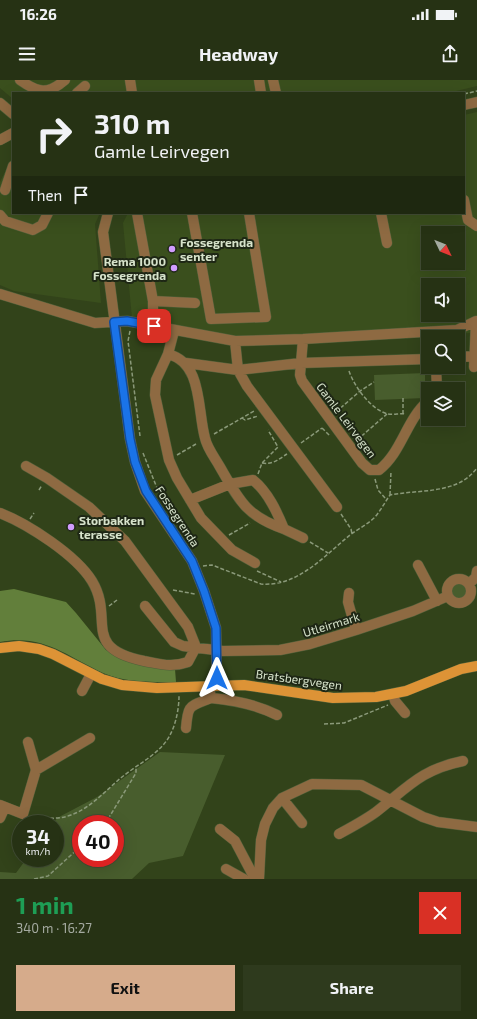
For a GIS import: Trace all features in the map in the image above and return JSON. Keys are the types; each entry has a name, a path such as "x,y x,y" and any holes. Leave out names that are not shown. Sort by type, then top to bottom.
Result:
{"main road":[{"name":"Bratsbergvegen","path":"0,648 19,646 39,649 53,654 102,680 122,685 157,688 257,686 332,698 394,697 461,669 477,666"}],"street":[{"path":"20,80 33,89 44,92 60,85 65,80"},
{"path":"130,80 132,92"},
{"path":"259,80 261,92"},
{"path":"273,80 276,92"},
{"path":"78,92 86,86"},
{"path":"465,105 477,102"},
{"path":"0,103 12,113"},
{"path":"0,140 12,133"},
{"path":"5,190 12,169"},
{"path":"465,205 468,220 477,226"},
{"path":"0,215 5,221 33,230 42,225 48,214"},
{"name":"Fossegrenda","path":"108,214 103,232 130,439 135,462 146,491 192,561 216,628 217,649 213,686"},
{"path":"137,214 153,301 154,326"},
{"path":"192,214 211,318 266,317 249,214"},
{"path":"381,214 387,243"},
{"path":"0,294 95,323 127,321 174,331 235,340 421,334"},
{"path":"153,301 195,303"},
{"path":"458,330 476,321 474,367"},
{"path":"174,331 168,354 156,380 155,395 169,460 177,478 201,518 232,550 255,563"},
{"name":"Gamle Leirvegen","path":"303,339 301,363 302,381 330,417 365,467 375,471 379,470 391,459 414,415 421,408"},
{"path":"235,340 238,370 262,406 337,507"},
{"path":"168,354 175,356 186,363 238,370 301,363"},
{"path":"465,357 474,356"},
{"name":"Gamle Leirvegen","path":"301,363 421,358"},
{"path":"186,363 193,375 205,439 242,503 258,518 303,538"},
{"path":"0,513 35,532 64,552 83,570 92,581 98,596 102,632 110,647 131,658 176,666 188,662 196,647 188,627 125,541 89,507 26,466"},
{"path":"190,500 230,484 254,480 264,492 277,513 284,529"},
{"path":"418,565 437,601"},
{"path":"473,590 460,579 453,580 448,586 448,596 452,601 459,604 468,600 473,590 477,571"},
{"path":"349,593 348,602 356,630"},
{"name":"Utleirmark","path":"217,649 280,650 310,644 356,630 448,596"},
{"path":"145,606 174,642 183,646 217,649"},
{"path":"82,691 91,674"},
{"path":"211,698 213,686"},
{"path":"394,697 405,713"},
{"path":"186,728 188,711 191,706 211,698 224,699 265,709 277,715"},
{"path":"36,770 90,738"},
{"path":"0,818 3,806 23,814 36,770 28,742"},
{"path":"340,834 375,813 427,772 447,764 463,761"},
{"path":"258,879 261,840 265,824 273,808 282,798 312,784 352,784 370,789 390,801 438,822 477,827"},
{"path":"282,798 302,823"},
{"path":"220,829 235,841 255,879"},
{"path":"226,869 244,879"}],"path":[{"path":"465,94 477,91"},
{"path":"130,331 128,341 140,437"},
{"path":"348,361 349,372 360,391 373,405 387,414 414,415"},
{"path":"330,417 360,391 374,382"},
{"path":"403,398 403,414"},
{"path":"169,460 262,406"},
{"path":"350,446 387,414"},
{"path":"242,418 244,420 259,416"},
{"path":"322,428 334,439"},
{"path":"254,480 262,463 278,447 266,429"},
{"path":"142,450 156,488 171,512"},
{"path":"203,566 212,565 261,584 281,582 306,572 374,518 390,494 391,459"},
{"path":"390,494 447,488 470,477 477,468"},
{"path":"375,471 378,490 387,500"},
{"path":"337,507 351,529 352,534"},
{"path":"220,539 258,518"},
{"path":"303,538 328,553"},
{"path":"255,563 257,571 281,582"},
{"path":"23,814 57,819 72,815 100,797 158,750 170,735 179,705 178,688"},
{"path":"324,724 344,723 386,706 394,697"},
{"path":"110,815 136,773 136,767"},
{"path":"34,879 48,876 72,854"}],"shaded area":[{"path":"0,80 477,80 477,86 452,92 12,92 12,98 0,88"},
{"path":"477,112 477,333 465,333 465,330 421,330 421,334 234,338 132,318 123,223 128,214 465,214 465,115"},
{"path":"12,157 12,214 100,214 95,224 101,303 14,291 0,285 0,182"},
{"path":"425,374 425,382 421,382 421,398 375,400 374,375"},
{"path":"459,582 463,583 467,587 467,595 463,599 459,600 455,599 451,595 450,591 451,587 455,583"},
{"path":"14,589 66,602 106,650 136,661 175,669 176,682 121,679 103,673 54,648 42,644 16,640 0,642 0,591"},
{"path":"160,752 225,755 183,856 149,863 132,879 0,879 0,872 16,873 20,867 64,867 64,815 63,815 97,797"}],"place":[{"name":"Fossegrenda senter","path":"172,249"},
{"name":"Rema 1000 Fossegrenda","path":"174,268"},
{"name":"Storbakken terasse","path":"71,527"}],"route":[{"path":"154,326 127,321 114,322 130,439 135,462 146,491 192,561 204,591 216,628 217,678"}]}
